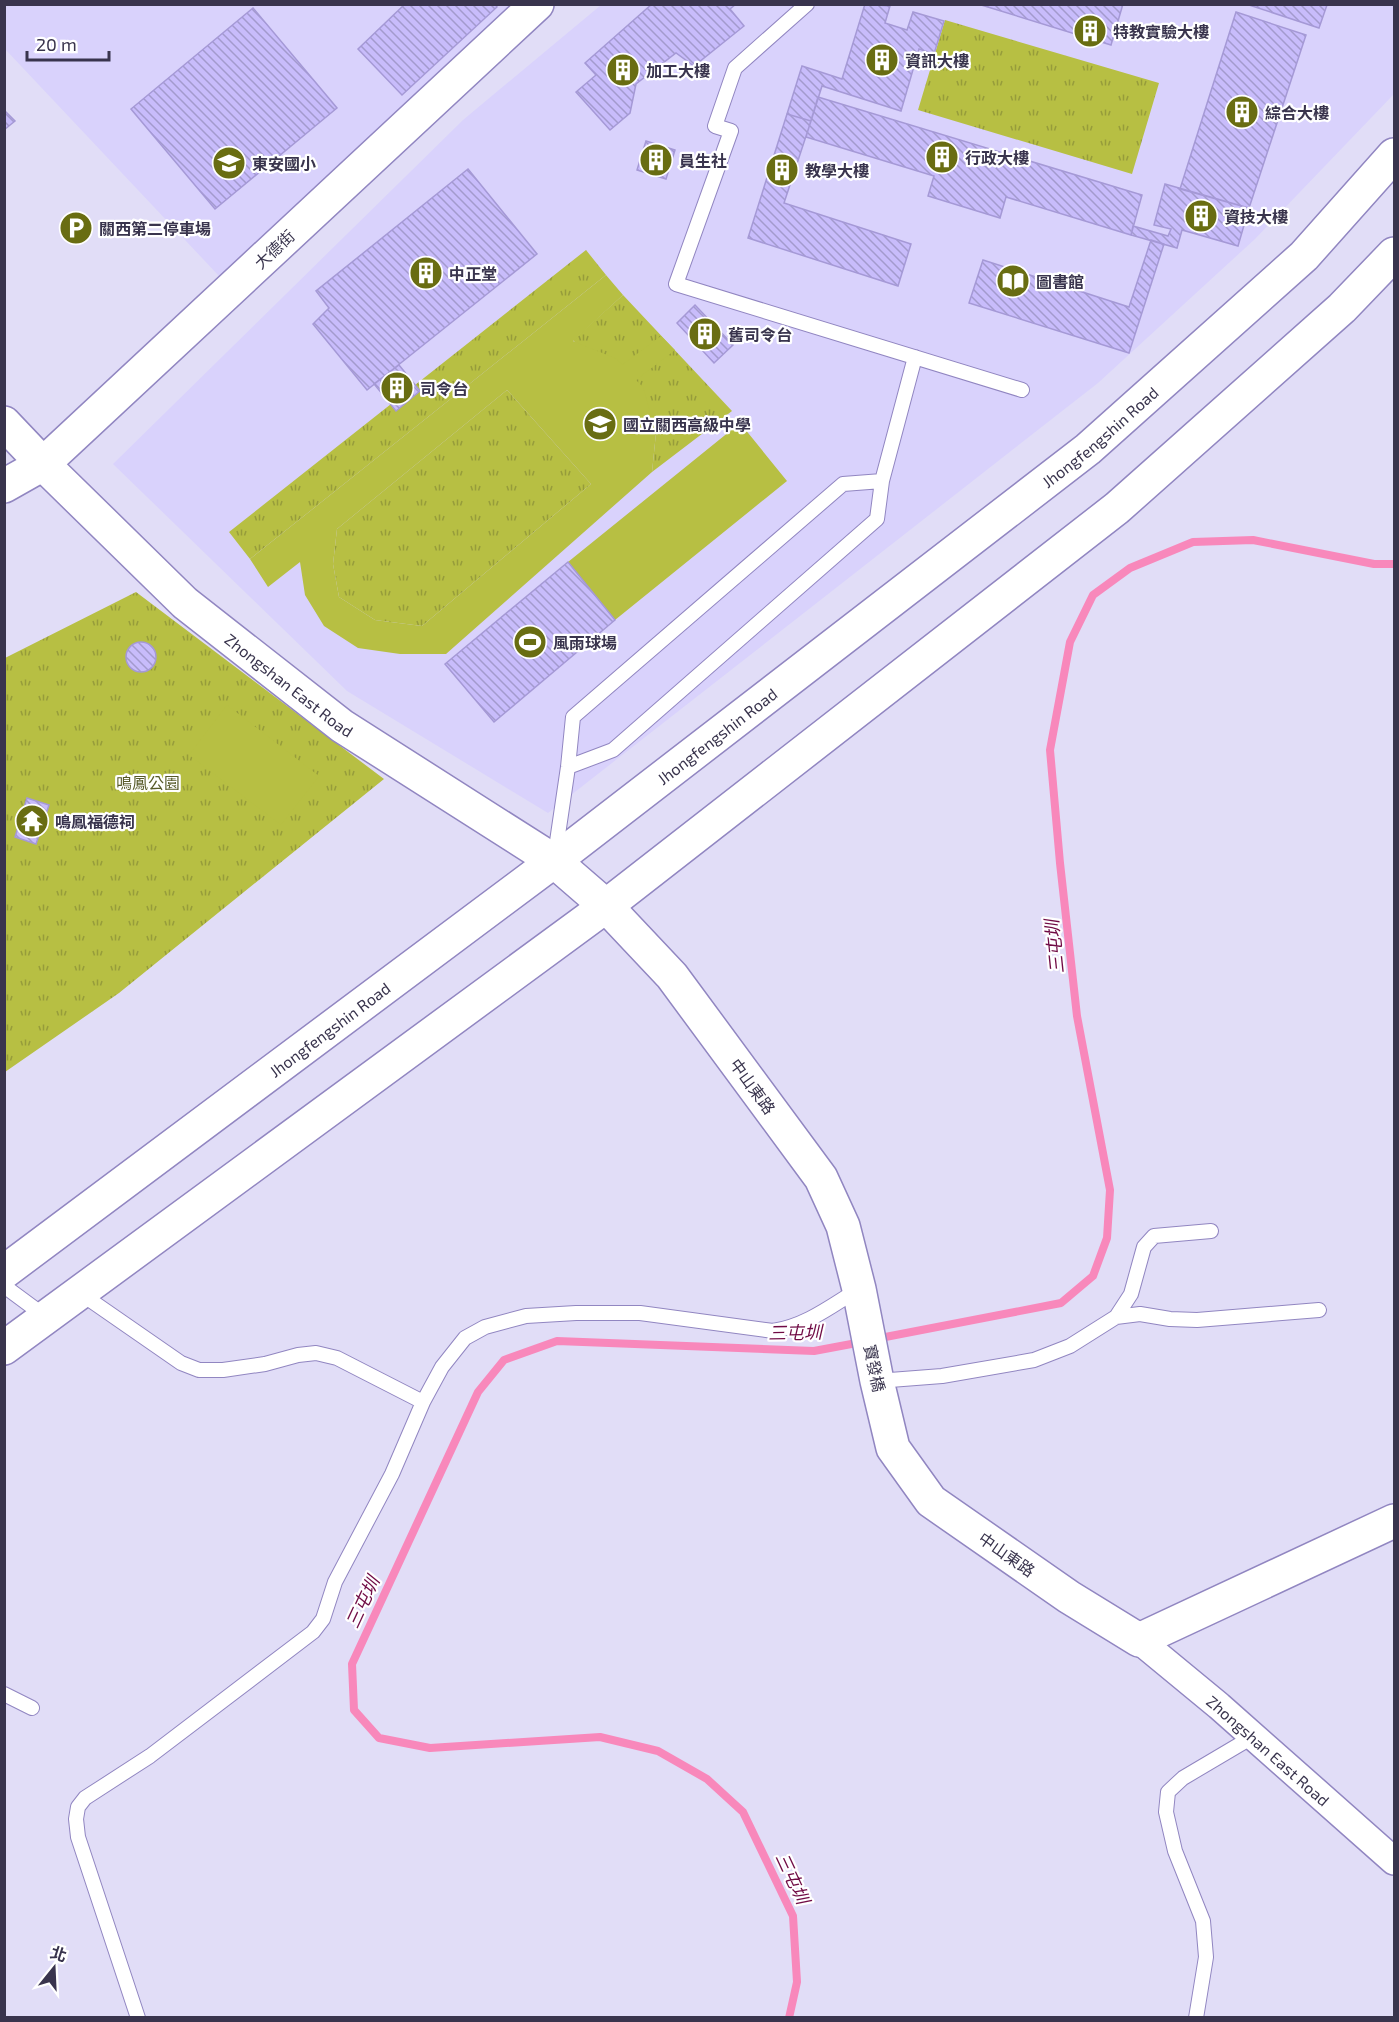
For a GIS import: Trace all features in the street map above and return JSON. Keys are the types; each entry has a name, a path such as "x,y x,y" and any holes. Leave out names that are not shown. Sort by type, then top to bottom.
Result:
{"main road":[{"name":"大德街","path":"4,486 43,464 537,4"},
{"name":"Jhongfengshin Road","path":"4,1272 554,861 1088,449 1304,256 1395,155"},
{"path":"4,1348 606,906 1117,508 1342,308 1395,254"},
{"name":"Zhongshan East Road","path":"4,423 185,603 342,726 554,861 606,906"},
{"name":"中山東路","path":"606,906 672,976 821,1178 843,1227 859,1288"},
{"name":"寶發橋","path":"859,1288 892,1448"},
{"name":"中山東路","path":"892,1448 931,1501 1068,1597 1138,1640"},
{"path":"1138,1640 1395,1521"}],"street":[{"name":"Zhongshan East Road","path":"1138,1640 1254,1736 1395,1861"}],"lane":[{"path":"807,4 735,68 715,126 731,131 676,284 1022,390"},
{"path":"568,767 613,750 877,519 882,481 915,357"},
{"path":"554,861 573,717 843,484 882,481"},
{"path":"877,1381 942,1376 1034,1360 1070,1346 1116,1317 1131,1294 1144,1247 1154,1236 1211,1232"},
{"path":"4,1287 47,1318"},
{"path":"138,2018 78,1837 76,1819 78,1808 85,1798 97,1789 150,1756 314,1632 323,1619 335,1582 392,1474 423,1402 442,1366 465,1338 485,1327 526,1316 576,1313 640,1313 773,1331 791,1328 808,1321 859,1288"},
{"path":"80,1293 181,1363 199,1370 266,1364 298,1354 316,1353 338,1358 423,1402"},
{"path":"1116,1317 1140,1314 1170,1319 1197,1320 1319,1310"},
{"path":"4,1694 32,1708"},
{"path":"1196,2018 1206,1957 1203,1921 1175,1851 1166,1812 1168,1792 1183,1778 1254,1736"}],"shaded area":[{"name":"東安國小","path":"5,5 521,5 219,276 5,49"},
{"name":"國立關西高級中學","path":"601,5 1394,5 1394,94 1255,239 1098,383 548,813 347,691 113,464 463,120"}],"green space":[{"path":"945,20 1159,83 1132,174 918,110"},
{"path":"586,250 606,275 250,559 229,532"},
{"path":"606,275 623,295 573,341 617,359 622,365 661,336 675,350 636,380 643,387 656,433 652,472 446,654 400,654 358,648 324,626 305,595 300,562 268,587 250,559","holes":["507,390 591,484 422,626 375,620 339,597 333,564 337,529"]},
{"path":"623,295 732,411 652,472 656,433 573,340"},
{"path":"507,390 591,484 422,626 375,620 339,597 333,564 337,529"},
{"path":"740,423 787,481 615,620 568,562"},
{"name":"鳴鳳公園","path":"136,592 384,779 119,993 5,1072 5,658"},
{"path":"227,705 319,776 281,825 189,755"}],"building":[{"path":"405,4 495,4 497,7 402,95 358,49"},
{"name":"加工大樓","path":"652,4 736,4 730,9 744,26 694,66 676,53 636,84 630,113 610,130 576,92 596,75 585,63"},
{"name":"資訊大樓","path":"865,4 890,6 885,23 907,30 913,12 944,21 934,54 919,49 901,111 822,86 811,121 787,114 802,66 842,79"},
{"name":"特教實驗大樓","path":"978,4 1123,4 1111,45"},
{"path":"1246,4 1325,4 1327,5 1319,28"},
{"path":"253,8 337,108 215,209 131,109"},
{"name":"綜合大樓","path":"1236,12 1306,35 1249,208 1180,189"},
{"name":"行政大樓","path":"818,97 1142,195 1131,235 1006,197 1000,218 928,196 934,176 806,137"},
{"path":"4,110 15,121 4,130"},
{"name":"教學大樓","path":"787,114 811,121 784,203 911,244 898,286 748,238"},
{"name":"員生社","path":"646,141 675,150 666,179 637,170"},
{"name":"中正堂","path":"468,169 537,254 367,390 313,324 329,308 316,291"},
{"name":"資技大樓","path":"1165,184 1249,208 1238,246 1182,230 1177,248 1131,235 1133,226 1168,236 1171,229 1154,225"},
{"name":"圖書館","path":"1151,240 1164,244 1129,353 969,303 983,260 1129,307"},
{"name":"舊司令台","path":"695,305 733,345 714,363 677,323"},
{"name":"司令台","path":"399,365 420,391 396,411 374,384"},
{"name":"風雨球場","path":"568,562 615,620 494,722 445,664"},
{"path":"141,642 152,646 156,657 152,668 141,672 130,668 126,657 130,646"},
{"name":"鳴鳳福德祠","path":"27,798 49,805 36,844 15,837"}],"waterway":[{"name":"三屯圳","path":"875,1339 1061,1303 1093,1276 1107,1238 1110,1190 1077,1016 1050,750 1070,642 1093,595 1130,568 1193,542 1253,540 1374,564 1394,564"},
{"name":"三屯圳","path":"789,2018 797,1982 793,1916 743,1812 707,1779 658,1751 600,1737 430,1748 379,1738 354,1710 352,1664 478,1392 504,1360 557,1341 814,1351 862,1342"}],"place":[{"name":"特教實驗大樓","path":"1090,31"},
{"name":"資訊大樓","path":"882,60"},
{"name":"加工大樓","path":"623,70"},
{"name":"綜合大樓","path":"1242,112"},
{"name":"行政大樓","path":"942,157"},
{"name":"員生社","path":"656,160"},
{"name":"東安國小","path":"229,163"},
{"name":"教學大樓","path":"782,170"},
{"name":"資技大樓","path":"1201,216"},
{"name":"關西第二停車場","path":"76,228"},
{"name":"中正堂","path":"426,273"},
{"name":"圖書館","path":"1013,281"},
{"name":"舊司令台","path":"705,334"},
{"name":"司令台","path":"397,388"},
{"name":"國立關西高級中學","path":"600,424"},
{"name":"風雨球場","path":"530,642"},
{"name":"鳴鳳福德祠","path":"32,821"}]}
